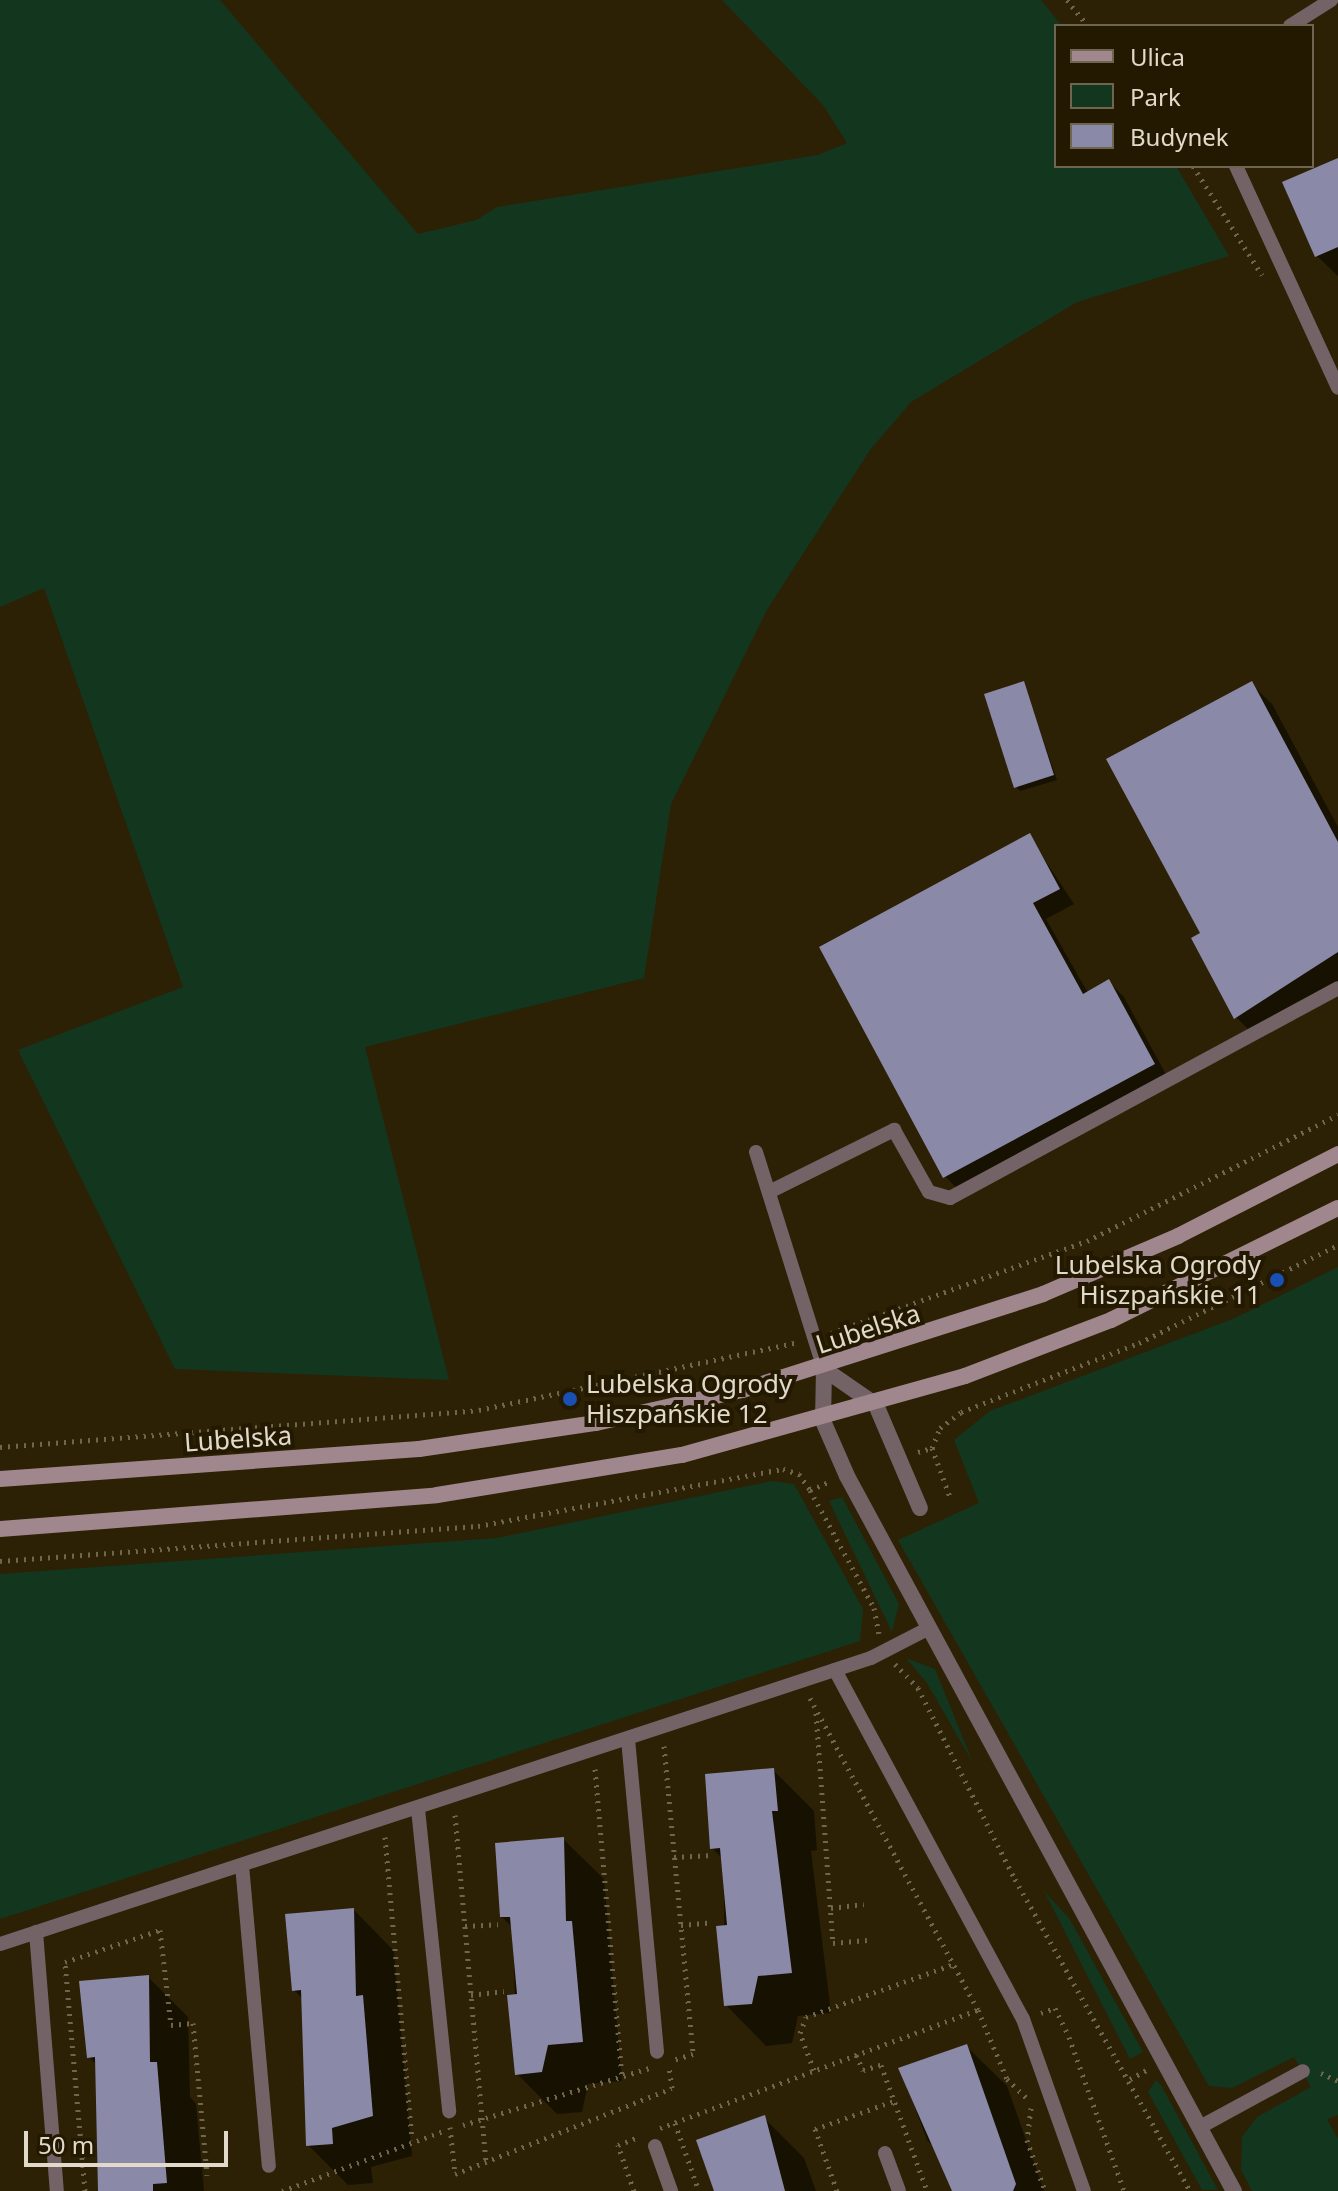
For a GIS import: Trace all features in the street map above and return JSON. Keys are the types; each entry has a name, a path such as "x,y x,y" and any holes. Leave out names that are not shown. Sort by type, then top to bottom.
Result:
{"main road":[{"name":"Lubelska","path":"0,1479 476,1441 658,1410 824,1369 1102,1269 1338,1154"},
{"path":"0,1529 524,1485 823,1421 876,1405 1111,1320 1338,1208"}],"street":[{"path":"824,1369 876,1405 920,1508"},
{"path":"824,1369 823,1421 929,1628 1234,2191"}],"lane":[{"path":"1293,24 1331,0"},
{"path":"1237,168 1338,388"},
{"path":"769,1192 894,1130 929,1192 950,1198 1338,988"},
{"path":"756,1152 824,1369"},
{"path":"0,1944 835,1670 888,1650 929,1628"},
{"path":"835,1670 1023,2019 1084,2191"},
{"path":"628,1739 662,2057"},
{"path":"418,1809 449,2111"},
{"path":"242,1865 269,2166"},
{"path":"36,1932 57,2191"},
{"path":"1200,2127 1303,2071"},
{"path":"655,2146 671,2191"},
{"path":"885,2153 899,2191"}],"path":[{"path":"1067,0 1086,24"},
{"path":"1194,168 1245,256 1261,275 1289,284"},
{"path":"0,1447 479,1410 665,1376 813,1338 1087,1241 1338,1115"},
{"path":"950,1497 932,1448 940,1428 961,1412 1152,1337 1338,1245"},
{"path":"912,1454 932,1448"},
{"path":"0,1561 478,1526 783,1469 799,1474 874,1608 872,1621 888,1650 918,1688 1015,1879 1130,2079 1190,2191"},
{"path":"810,1490 828,1483"},
{"path":"810,1697 978,2010 1007,2079 1030,2104 1027,2140 1045,2191"},
{"path":"815,1708 833,1943 867,1940"},
{"path":"482,2119 622,2076 662,2057 693,2054 664,1745"},
{"path":"594,1768 622,2076"},
{"path":"455,1814 486,2162"},
{"path":"282,2191 403,2151 412,2140 385,1836"},
{"path":"674,1857 708,1855"},
{"path":"831,1908 864,1904"},
{"path":"681,1925 713,1922"},
{"path":"465,1926 498,1924"},
{"path":"85,2191 65,1962 160,1930 171,2025 193,2023 207,2175"},
{"path":"814,2070 800,2033 806,2017 954,1964"},
{"path":"471,1995 504,1991"},
{"path":"1023,2019 1055,2008 1124,2191"},
{"path":"634,2191 618,2145 978,2010"},
{"path":"856,2055 863,2070 881,2065 927,2191"},
{"path":"451,2128 455,2174 672,2088 662,2057"},
{"path":"1130,2079 1151,2068"},
{"path":"837,2191 815,2129 894,2101"},
{"path":"675,2123 699,2191"}],"green space":[{"path":"0,0 220,0 418,234 476,220 497,207 818,155 847,143 823,105 722,0 1041,0 1060,24 1054,24 1054,168 1177,168 1229,256 1077,302 911,402 870,450 768,608 671,804 644,978 365,1047 449,1380 175,1369 18,1050 183,987 44,588 0,607"},
{"path":"1338,1267 1338,2115 1327,2119 1338,2139 1338,2191 1252,2191 1241,2170 1242,2137 1257,2117 1311,2087 1294,2057 1232,2088 1209,2086 898,1540 979,1503 954,1440 990,1411 1235,1318"},
{"path":"772,1481 794,1484 863,1609 860,1641 0,1919 0,1574 497,1538"},
{"path":"842,1497 899,1604 892,1632 829,1501"},
{"path":"906,1658 935,1669 973,1763 927,1683"},
{"path":"1044,1891 1069,1918 1143,2052 1130,2059"},
{"path":"1156,2080 1218,2190 1202,2190 1148,2092"}],"building":[{"path":"1338,158 1338,247 1315,257 1282,182"},
{"path":"1024,681 1054,775 1014,788 984,694"},
{"path":"1252,681 1338,842 1338,952 1234,1019 1191,938 1200,933 1106,759"},
{"path":"1030,833 1060,889 1033,903 1083,994 1109,979 1155,1064 943,1178 819,947"},
{"path":"774,1768 778,1811 772,1811 792,1973 758,1976 752,2004 724,2006 716,1926 727,1925 720,1848 710,1849 705,1774"},
{"path":"564,1837 566,1921 572,1921 583,2042 548,2045 542,2072 515,2075 507,1995 517,1994 510,1917 500,1917 495,1843"},
{"path":"354,1908 356,1996 363,1995 373,2116 332,2128 333,2144 306,2146 301,1990 292,1991 285,1914"},
{"path":"149,1975 150,2062 157,2062 167,2183 153,2184 153,2191 98,2191 95,2057 87,2058 79,1981"},
{"path":"967,2044 1016,2184 1013,2191 952,2191 898,2068"},
{"path":"765,2115 785,2191 714,2191 696,2140"}],"place":[{"name":"Lubelska Ogrody Hiszpańskie 11","path":"1277,1280"},
{"name":"Lubelska Ogrody Hiszpańskie 12","path":"570,1399"}]}
